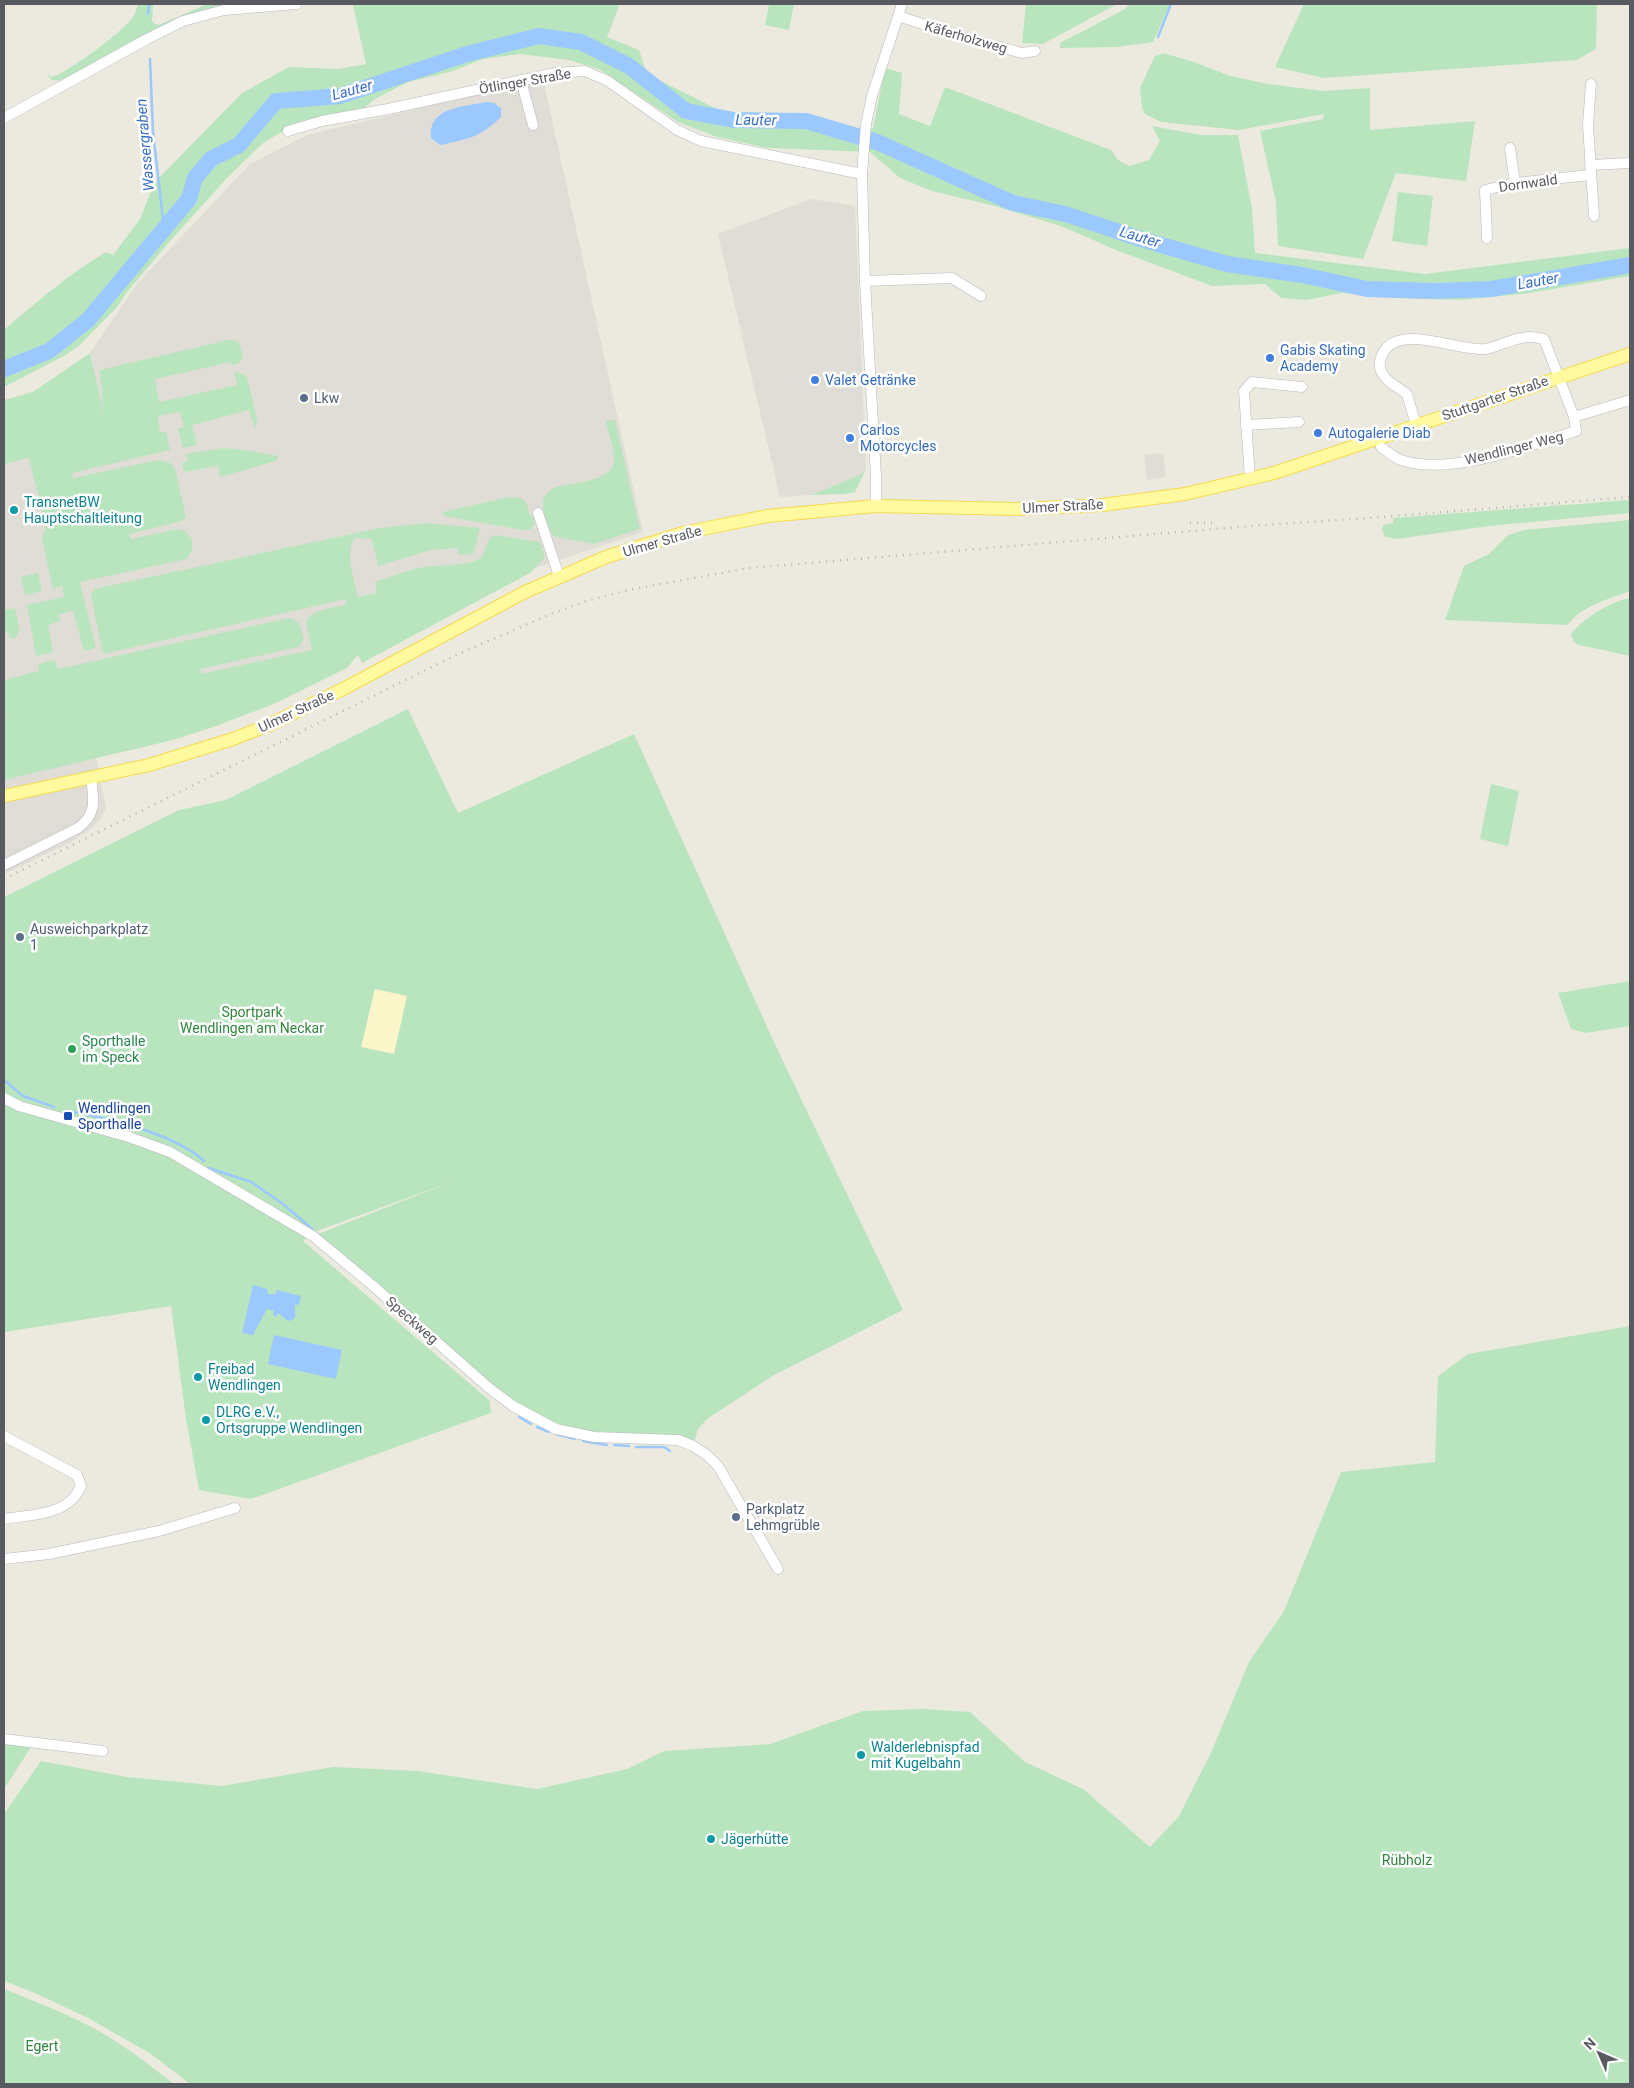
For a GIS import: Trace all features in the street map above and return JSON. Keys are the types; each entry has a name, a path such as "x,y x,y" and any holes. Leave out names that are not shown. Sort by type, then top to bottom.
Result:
{"main road":[{"name":"Stuttgarter Straße","path":"1360,444 1559,376 1630,354"},
{"name":"Ulmer Straße","path":"4,796 91,778 191,752 271,724 345,688 517,596 559,576 606,557 683,533 767,516 876,506 1019,508 1102,505 1185,494 1250,479 1274,473 1360,444"}],"street":[{"path":"4,118 182,21 224,10 297,4"},
{"path":"876,506 874,432 865,281 862,174 866,124 872,96 902,4"},
{"name":"Käferholzweg","path":"898,16 1022,53 1035,51"},
{"name":"Ötlinger Straße","path":"288,131 322,121 388,109 555,73 585,71 608,81 677,130 700,141 862,174"},
{"path":"522,80 533,125"},
{"path":"1591,84 1588,125 1594,216"},
{"path":"1510,148 1515,184"},
{"name":"Dornwald","path":"1487,238 1485,190 1630,163"},
{"path":"865,281 952,278 981,296"},
{"name":"Wendlinger Weg","path":"1381,447 1402,461 1430,465 1476,460 1576,431 1574,417 1544,339 1528,337 1484,349 1426,339 1396,341 1387,347 1381,358 1380,367 1387,380 1407,394 1416,425"},
{"path":"1250,479 1244,391 1252,382 1302,386"},
{"name":"Wendlinger Weg","path":"1574,417 1630,400"},
{"path":"1246,425 1299,422"},
{"path":"538,513 559,576"},
{"path":"4,865 78,828 87,821 93,810 94,796 91,778"},
{"name":"Speckweg","path":"4,1098 19,1106 129,1137 170,1152 313,1236 489,1388 513,1406 556,1429 594,1437 678,1440 694,1446 718,1466 778,1569"},
{"path":"4,1436 77,1475 81,1486 77,1497 67,1506 51,1512 4,1519"},
{"path":"4,1559 49,1554 159,1531 235,1508"},
{"path":"4,1739 103,1751"}],"shaded area":[{"path":"543,79 643,532 491,583 96,757 106,808 100,820 91,829 69,843 4,874 4,446 105,420 90,353 137,284 250,164 307,135"},
{"path":"811,199 855,206 866,469 860,475 811,495 780,497 718,234"},
{"path":"1163,453 1166,477 1147,480 1144,455"}],"green space":[{"path":"138,4 153,4 152,21 159,25 207,4 254,4 207,10 63,81 52,80 46,73 52,77 60,74 96,50 129,22 135,14"},
{"path":"620,4 607,37 639,50 647,74 723,112 785,113 858,130 873,128 885,68 902,73 899,114 930,126 945,87 1111,150 1118,160 1129,166 1149,160 1160,141 1152,126 1201,135 1238,135 1252,209 1255,253 1425,274 1630,248 1630,276 1530,293 1461,300 1391,298 1342,293 1306,300 1281,298 1265,284 1212,286 1116,250 1061,226 991,205 932,191 900,178 870,152 768,148 717,137 678,122 599,69 569,60 520,54 483,59 450,72 408,82 375,99 363,109 291,127 264,142 227,178 171,240 127,292 117,307 80,345 64,356 4,387 5,329 80,269 106,252 113,255 140,219 155,182 242,93 289,67 338,69 366,64 353,5"},
{"path":"769,4 794,4 789,30 765,25"},
{"path":"1026,4 1117,4 1043,44 1022,43"},
{"path":"1130,4 1170,4 1153,42 1117,47 1060,48 1060,43 1125,9"},
{"path":"1304,4 1597,4 1596,49 1577,60 1324,78 1275,67"},
{"path":"1163,53 1197,63 1230,76 1268,84 1323,91 1370,88 1370,130 1475,121 1466,181 1396,173 1363,259 1278,246 1276,202 1260,131 1323,119 1324,114 1239,130 1161,122 1145,114 1142,108 1140,88 1155,56"},
{"path":"1398,192 1433,196 1427,246 1392,241"},
{"path":"228,340 239,342 243,357 238,364 232,365 231,362 155,379 159,402 237,385 234,372 244,374 247,377 257,419 255,429 249,410 192,425 197,445 183,448 178,428 184,427 180,412 158,416 160,432 166,432 170,450 72,473 73,478 159,460 170,463 175,468 186,517 182,521 129,534 131,539 178,529 185,531 192,539 192,549 187,559 80,582 96,648 84,651 73,611 59,614 60,621 48,625 53,652 36,656 27,605 64,597 62,586 53,589 42,538 46,526 29,458 4,464 4,400 33,392 90,353 104,414 100,370"},
{"path":"615,420 640,529 594,544 553,536 543,509 545,497 556,487 600,477 612,468 614,461 613,452 606,421"},
{"path":"223,448 278,456 276,461 220,477 218,466 184,472 182,463 188,461 186,454"},
{"path":"866,469 855,492 811,495 860,475"},
{"path":"509,497 526,501 530,516 534,518 534,525 531,529 522,530 444,516 443,512"},
{"path":"1630,500 1630,513 1489,526 1397,539 1385,537 1382,530 1383,525 1393,523 1393,518"},
{"path":"1630,520 1630,591 1588,608 1573,618 1568,625 1445,620 1464,566 1489,554 1508,535 1524,530"},
{"path":"427,523 480,528 472,554 459,555 458,548 430,550 378,566 372,539 354,538 351,545 350,560 358,597 377,593 375,582 406,572 424,567 457,565 475,561 482,556 491,537 495,535 540,542 545,557 530,573 362,663 358,655 347,668 274,704 173,740 4,780 4,719 6,718 4,680 39,671 38,664 55,660 58,669 289,618 296,621 301,628 304,639 299,647 200,669 201,674 312,650 306,622 309,618 318,612 347,604 346,599 103,654 91,596 94,589 380,528"},
{"path":"38,573 42,591 25,595 21,577"},
{"path":"1630,598 1630,656 1579,645 1574,642 1571,634 1583,622 1606,607"},
{"path":"15,608 20,631 15,638 10,639 8,631 4,632 4,610"},
{"name":"Sportpark Wendlingen am Neckar","path":"408,709 458,813 634,734 779,1053 903,1310 774,1375 707,1419 698,1429 693,1446 556,1429 513,1406 313,1236 451,1182 314,1232 303,1241 490,1401 491,1413 251,1499 199,1490 186,1419 171,1306 4,1332 4,897 179,810 226,800"},
{"path":"1491,784 1519,791 1508,846 1480,839"},
{"path":"1630,981 1630,1026 1586,1033 1571,1029 1558,993"},
{"name":"Rübholz","path":"1630,1326 1630,2084 190,2084 151,2054 88,2018 4,1981 4,1814 41,1761 127,1777 222,1786 333,1767 418,1771 537,1789 627,1769 664,1751 770,1744 863,1711 923,1709 970,1712 1025,1762 1083,1789 1150,1847 1179,1816 1210,1755 1249,1662 1284,1611 1341,1472 1435,1462 1438,1376 1468,1354"},
{"path":"4,1742 33,1744 4,1789"},
{"name":"Egert","path":"4,1989 84,2023 126,2048 174,2084 4,2084"}],"sand":[{"path":"375,989 407,996 394,1054 361,1047"}],"water":[{"path":"486,102 494,103 501,108 501,117 479,134 440,145 431,138 435,120 441,114 458,107"},
{"path":"253,1285 267,1289 268,1294 276,1294 277,1290 301,1296 299,1304 295,1306 295,1318 288,1321 278,1313 277,1317 273,1315 274,1311 267,1309 253,1335 242,1333"},
{"path":"274,1335 342,1350 336,1379 268,1364"}],"waterway":[{"name":"Wassergraben","path":"148,14 149,4"},
{"path":"1158,37 1171,4"},
{"name":"Lauter","path":"4,369 49,351 88,320 189,199 195,178 211,159 239,145 276,101 340,96 467,54 539,36 581,42 629,66 686,111 734,120 806,121 877,142 1013,203 1065,214 1144,240 1227,264 1302,275 1367,289 1435,291 1491,289 1630,265"},
{"name":"Wassergraben","path":"150,59 153,132 164,228"},
{"path":"4,1080 23,1096 54,1107"},
{"path":"68,1111 140,1128 176,1143 204,1161"},
{"path":"209,1168 251,1182 283,1204 312,1229"},
{"path":"519,1417 531,1424"},
{"path":"537,1427 549,1432"},
{"path":"556,1434 575,1439"},
{"path":"583,1441 607,1445"},
{"path":"614,1445 629,1446"},
{"path":"636,1447 664,1447 670,1451"}],"railway":[{"path":"4,879 454,656 553,613 590,600 633,589 749,568 1263,525 1630,497"},
{"path":"1190,523 1215,523"}],"place":[{"name":"Gabis Skating Academy","path":"1270,358"},
{"name":"Valet Getränke","path":"815,380"},
{"name":"Lkw","path":"304,398"},
{"name":"Autogalerie Diab","path":"1318,433"},
{"name":"Carlos Motorcycles","path":"850,438"},
{"name":"TransnetBW Hauptschaltleitung","path":"14,510"},
{"name":"Ausweichparkplatz 1","path":"20,937"},
{"name":"Sporthalle im Speck","path":"72,1049"},
{"name":"Wendlingen Sporthalle","path":"68,1116"},
{"name":"Freibad Wendlingen","path":"198,1377"},
{"name":"DLRG e.V., Ortsgruppe Wendlingen","path":"206,1420"},
{"name":"Parkplatz Lehmgrüble","path":"736,1517"},
{"name":"Walderlebnispfad mit Kugelbahn","path":"861,1755"},
{"name":"Jägerhütte","path":"711,1839"}]}
